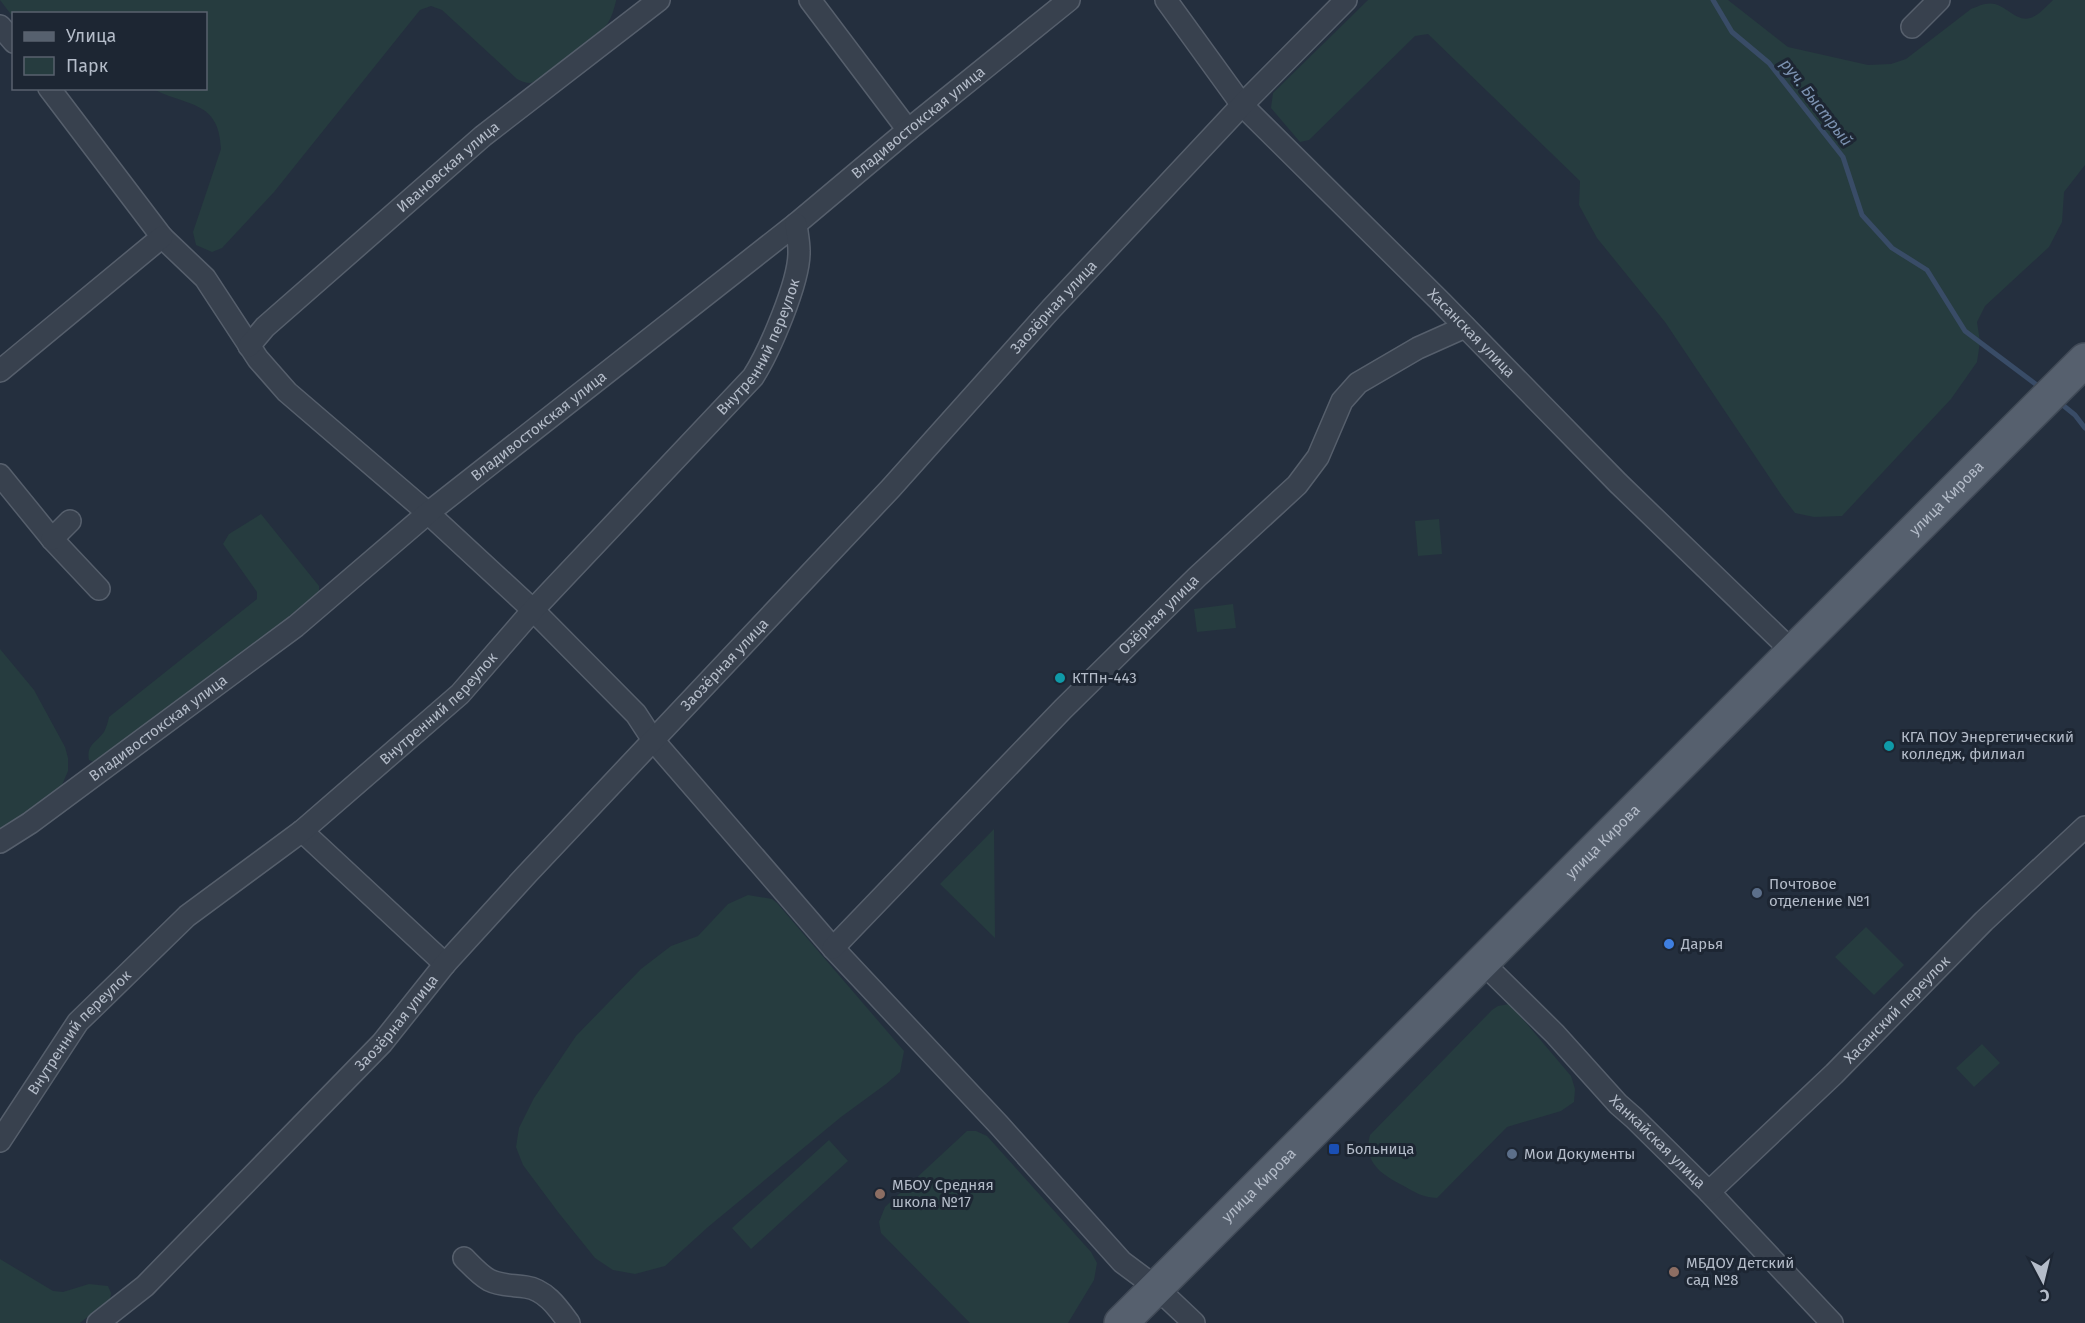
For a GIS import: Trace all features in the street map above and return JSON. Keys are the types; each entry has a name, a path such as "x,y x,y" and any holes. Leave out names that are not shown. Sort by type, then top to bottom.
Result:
{"main road":[{"name":"улица Кирова","path":"1121,1323 2081,364"}],"street":[{"name":"Ивановская улица","path":"249,346 265,327 483,136 659,0"},
{"path":"810,0 908,130"},
{"name":"Владивостокская улица","path":"0,842 39,816 296,626 428,513 796,224 1069,0"},
{"name":"Хасанская улица","path":"1166,0 1242,105 1618,483 1793,652"},
{"name":"Заозёрная улица","path":"98,1323 145,1286 374,1052 445,964 891,488 1051,309 1242,105 1346,0"},
{"path":"1912,27 1939,0"},
{"path":"0,26 12,40"},
{"path":"51,90 162,237 205,278 249,346 287,392 428,513 533,610 636,714 653,740 833,948 999,1125 1122,1262 1157,1288 1194,1323"},
{"name":"Внутренний переулок","path":"0,1141 78,1022 187,916 302,831 460,694 533,610 753,377 762,362 795,281 800,252 796,224"},
{"path":"0,371 162,237"},
{"name":"Озёрная улица","path":"833,948 1063,709 1197,577 1297,485 1318,457 1342,401 1358,383 1418,348 1465,327"},
{"path":"0,475 52,538 99,589"},
{"path":"52,538 70,521"},
{"name":"Хасанский переулок","path":"1709,1192 1842,1066 1984,921 2085,827"},
{"path":"302,831 445,964"},
{"name":"Ханкайская улица","path":"1483,963 1555,1034 1618,1104 1660,1142 1709,1192 1832,1323"},
{"path":"464,1258 487,1280 505,1286 529,1287 541,1292 569,1323"}],"green space":[{"path":"0,0 616,0 608,23 594,38 547,75 530,83 517,79 442,10 431,6 420,10 274,192 222,248 212,252 196,245 193,232 221,149 219,133 208,113 199,107 155,90 207,90 207,12 12,12 12,16"},
{"path":"1368,0 1728,0 1788,47 1868,65 1891,64 1906,59 1971,9 1983,5 1995,4 2025,19 2036,15 2053,0 2085,0 2085,165 2064,192 2062,222 2049,247 1985,306 1977,322 1980,342 1977,362 1951,399 1842,516 1814,517 1795,513 1665,322 1597,238 1579,205 1580,181 1428,34 1415,36 1309,140 1300,142 1271,108 1273,93"},
{"path":"261,514 319,586 319,595 96,763 89,760 90,747 104,732 109,717 257,599 257,592 223,544 229,534"},
{"path":"1439,519 1442,554 1418,556 1415,521"},
{"path":"1233,604 1236,628 1197,632 1194,609"},
{"path":"0,649 34,690 65,747 68,771 56,793 0,835"},
{"path":"994,829 995,938 940,884"},
{"path":"748,895 772,899 777,903 904,1051 900,1072 841,1117 708,1227 665,1266 635,1274 613,1270 595,1258 523,1165 516,1147 519,1128 534,1098 576,1036 641,969 671,946 698,936 728,904"},
{"path":"1866,927 1904,965 1874,995 1835,957"},
{"path":"1510,1004 1571,1076 1575,1089 1574,1102 1561,1111 1507,1127 1437,1198 1419,1194 1387,1176 1375,1166 1369,1153 1370,1135 1492,1010 1498,1006"},
{"path":"1982,1044 2000,1063 1974,1087 1956,1068"},
{"path":"967,1131 976,1131 987,1136 1091,1252 1097,1263 1094,1280 1068,1323 970,1323 881,1233 879,1222 885,1207"},
{"path":"829,1140 848,1161 751,1249 732,1228"},
{"path":"0,1259 53,1291 63,1292 89,1284 108,1286 111,1293 110,1299 80,1323 0,1323"}],"waterway":[{"name":"руч. Быстрый","path":"1713,0 1732,32 1769,63 1843,157 1862,215 1892,248 1927,270 1965,331 2042,389"},
{"name":"руч. Быстрый","path":"2059,402 2075,415 2085,428"}],"place":[{"name":"КТПн-443","path":"1060,678"},
{"name":"КГА ПОУ Энергетический колледж, филиал","path":"1889,746"},
{"name":"Почтовое отделение №1","path":"1757,893"},
{"name":"Дарья","path":"1669,944"},
{"name":"Больница","path":"1334,1149"},
{"name":"Мои Документы","path":"1512,1154"},
{"name":"МБОУ Средняя школа №17","path":"880,1194"},
{"name":"МБДОУ Детский сад №8","path":"1674,1272"}]}
